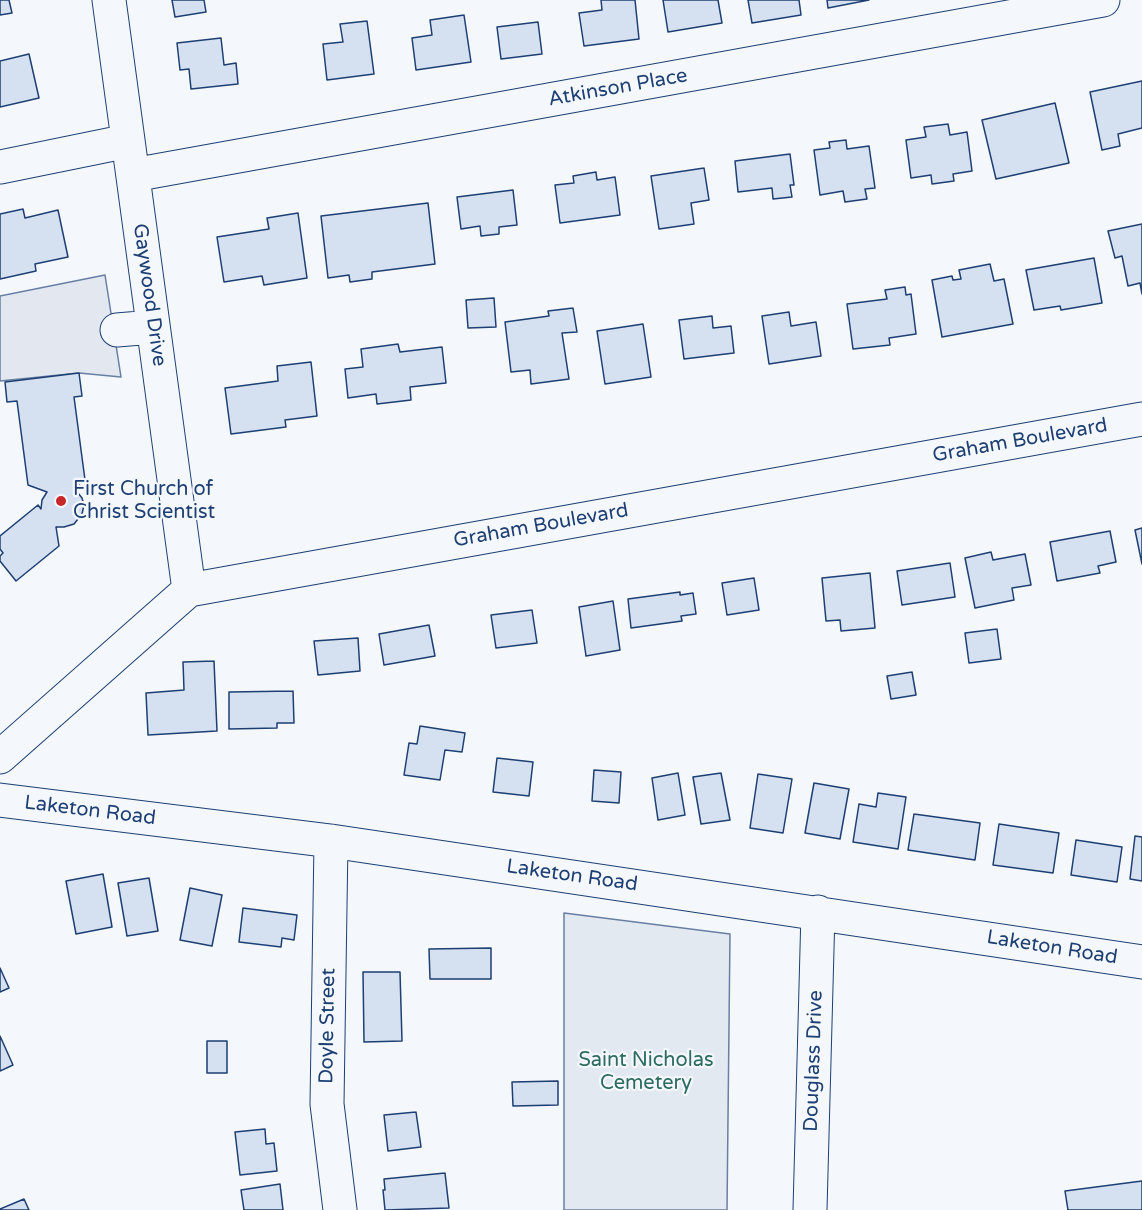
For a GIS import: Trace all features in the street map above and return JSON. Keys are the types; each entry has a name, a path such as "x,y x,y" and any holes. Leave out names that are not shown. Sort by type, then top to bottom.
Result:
{"street":[{"name":"Gaywood Drive","path":"109,0 189,590"},
{"name":"Atkinson Place","path":"133,175 1103,0"},
{"path":"0,167 128,141"},
{"path":"117,330 153,327"},
{"name":"Graham Boulevard","path":"189,590 1142,419"},
{"path":"0,757 189,590"},
{"name":"Laketon Road","path":"0,800 331,841 1142,962"},
{"name":"Doyle Street","path":"331,841 327,1104 340,1210"},
{"name":"Douglass Drive","path":"810,1210 818,912"}],"green space":[{"name":"Saint Nicholas Cemetery","path":"564,913 730,934 727,1210 564,1210"}],"shaded area":[{"path":"105,275 121,377 79,373 0,381 0,296"}],"building":[{"path":"0,0 9,0 12,13 0,15"},
{"path":"172,0 204,0 206,12 175,17"},
{"path":"601,0 635,0 639,39 584,46 579,13 602,10"},
{"path":"663,0 718,0 722,23 668,32"},
{"path":"748,0 799,0 801,15 752,23"},
{"path":"827,0 869,0 828,8"},
{"path":"464,15 471,62 416,70 412,38 432,35 430,20"},
{"path":"367,21 374,74 327,80 323,44 343,42 340,24"},
{"path":"538,22 542,54 501,59 497,27"},
{"path":"221,38 224,65 236,63 238,84 191,89 189,69 180,70 177,43"},
{"path":"29,54 39,98 0,107 0,61"},
{"path":"1142,81 1142,128 1118,134 1120,146 1102,150 1090,92"},
{"path":"1055,103 1069,163 996,179 982,120"},
{"path":"948,124 950,135 967,132 972,171 953,174 954,181 932,184 931,175 911,178 906,140 926,137 924,127"},
{"path":"846,140 847,149 869,146 875,188 865,189 867,199 845,202 843,191 820,195 814,150 830,148 829,142"},
{"path":"790,154 794,185 790,185 792,197 773,199 772,188 738,192 735,161"},
{"path":"704,168 709,200 691,203 694,224 659,229 651,176"},
{"path":"596,172 597,180 615,177 620,215 560,223 555,185 574,183 573,176"},
{"path":"513,190 517,225 499,227 499,234 481,236 480,226 461,229 457,197"},
{"path":"428,203 435,264 372,272 372,279 350,282 349,275 328,278 321,216"},
{"path":"23,209 25,218 58,210 68,257 35,264 36,271 0,279 0,214"},
{"path":"298,213 307,278 264,285 262,276 224,282 217,237 269,229 267,218"},
{"path":"1142,224 1142,294 1140,283 1128,286 1122,256 1115,258 1108,231"},
{"path":"1094,258 1102,303 1061,310 1060,306 1034,310 1026,270"},
{"path":"990,264 994,281 1004,279 1013,324 942,337 932,280 952,276 953,280 961,279 959,270"},
{"path":"905,287 906,295 911,294 916,334 889,338 890,345 853,349 847,304 887,299 885,290"},
{"path":"494,298 496,327 468,328 466,300"},
{"path":"573,308 577,332 562,333 569,379 531,384 530,370 511,372 505,322 549,316 548,311"},
{"path":"789,312 791,326 816,322 821,356 769,364 762,316"},
{"path":"712,316 713,328 731,326 734,353 684,359 679,320"},
{"path":"643,324 651,377 605,384 597,331"},
{"path":"398,344 400,352 442,347 446,383 410,387 411,400 377,404 376,394 348,398 345,369 363,367 361,349"},
{"path":"311,362 317,416 285,420 286,427 231,434 225,388 278,381 277,366"},
{"path":"79,373 82,396 74,397 85,480 74,488 82,498 84,505 82,514 74,524 56,527 59,546 16,581 0,561 3,553 0,549 0,536 38,505 41,509 42,500 47,492 28,485 17,401 7,402 5,382"},
{"path":"1142,528 1142,564 1135,530"},
{"path":"1110,531 1116,562 1098,566 1100,573 1057,581 1050,542"},
{"path":"991,552 993,560 1025,554 1031,585 1012,588 1014,600 975,608 965,558"},
{"path":"950,563 955,597 902,605 897,571"},
{"path":"870,573 875,628 841,631 840,620 826,621 822,578"},
{"path":"754,578 759,610 727,615 722,583"},
{"path":"680,592 680,595 693,593 696,614 681,616 682,621 631,628 628,599"},
{"path":"613,601 620,650 586,656 579,607"},
{"path":"532,610 537,643 496,648 491,615"},
{"path":"429,625 435,656 384,665 379,634"},
{"path":"997,629 1001,659 969,663 965,633"},
{"path":"358,638 360,671 318,675 314,641"},
{"path":"214,661 217,731 148,735 146,693 184,690 183,662"},
{"path":"912,672 916,695 891,699 887,676"},
{"path":"293,691 294,723 277,723 277,728 229,729 229,692"},
{"path":"420,726 465,733 462,752 445,750 440,780 404,775 409,743 417,744"},
{"path":"497,758 533,762 529,796 493,792"},
{"path":"594,770 621,772 619,803 592,801"},
{"path":"678,773 685,815 658,820 652,778"},
{"path":"721,773 730,820 701,824 693,777"},
{"path":"758,774 792,779 783,833 750,828"},
{"path":"814,783 849,789 840,839 805,833"},
{"path":"878,793 906,797 898,849 853,842 859,804 876,807"},
{"path":"914,814 980,823 975,860 908,850"},
{"path":"999,824 1059,833 1053,873 993,865"},
{"path":"1135,836 1142,837 1142,881 1130,879"},
{"path":"1076,840 1122,847 1117,882 1071,875"},
{"path":"103,874 112,927 76,934 66,881"},
{"path":"149,878 158,931 127,936 118,883"},
{"path":"190,888 222,895 212,946 180,940"},
{"path":"243,908 297,915 294,940 282,938 281,947 239,942"},
{"path":"491,948 491,979 430,979 429,949"},
{"path":"0,968 9,988 0,992"},
{"path":"363,972 400,972 402,1041 364,1042"},
{"path":"0,1036 13,1065 0,1071"},
{"path":"207,1041 227,1041 227,1073 207,1073"},
{"path":"558,1081 558,1105 513,1106 512,1082"},
{"path":"416,1112 421,1147 388,1151 384,1115"},
{"path":"265,1129 266,1144 274,1143 277,1171 240,1175 235,1132"},
{"path":"445,1173 449,1208 385,1210 384,1179"},
{"path":"1142,1181 1142,1210 1068,1210 1065,1191"},
{"path":"280,1184 283,1210 244,1210 241,1190"},
{"path":"24,1199 29,1210 0,1209"}],"place":[{"name":"First Church of Christ Scientist","path":"61,501"}]}
